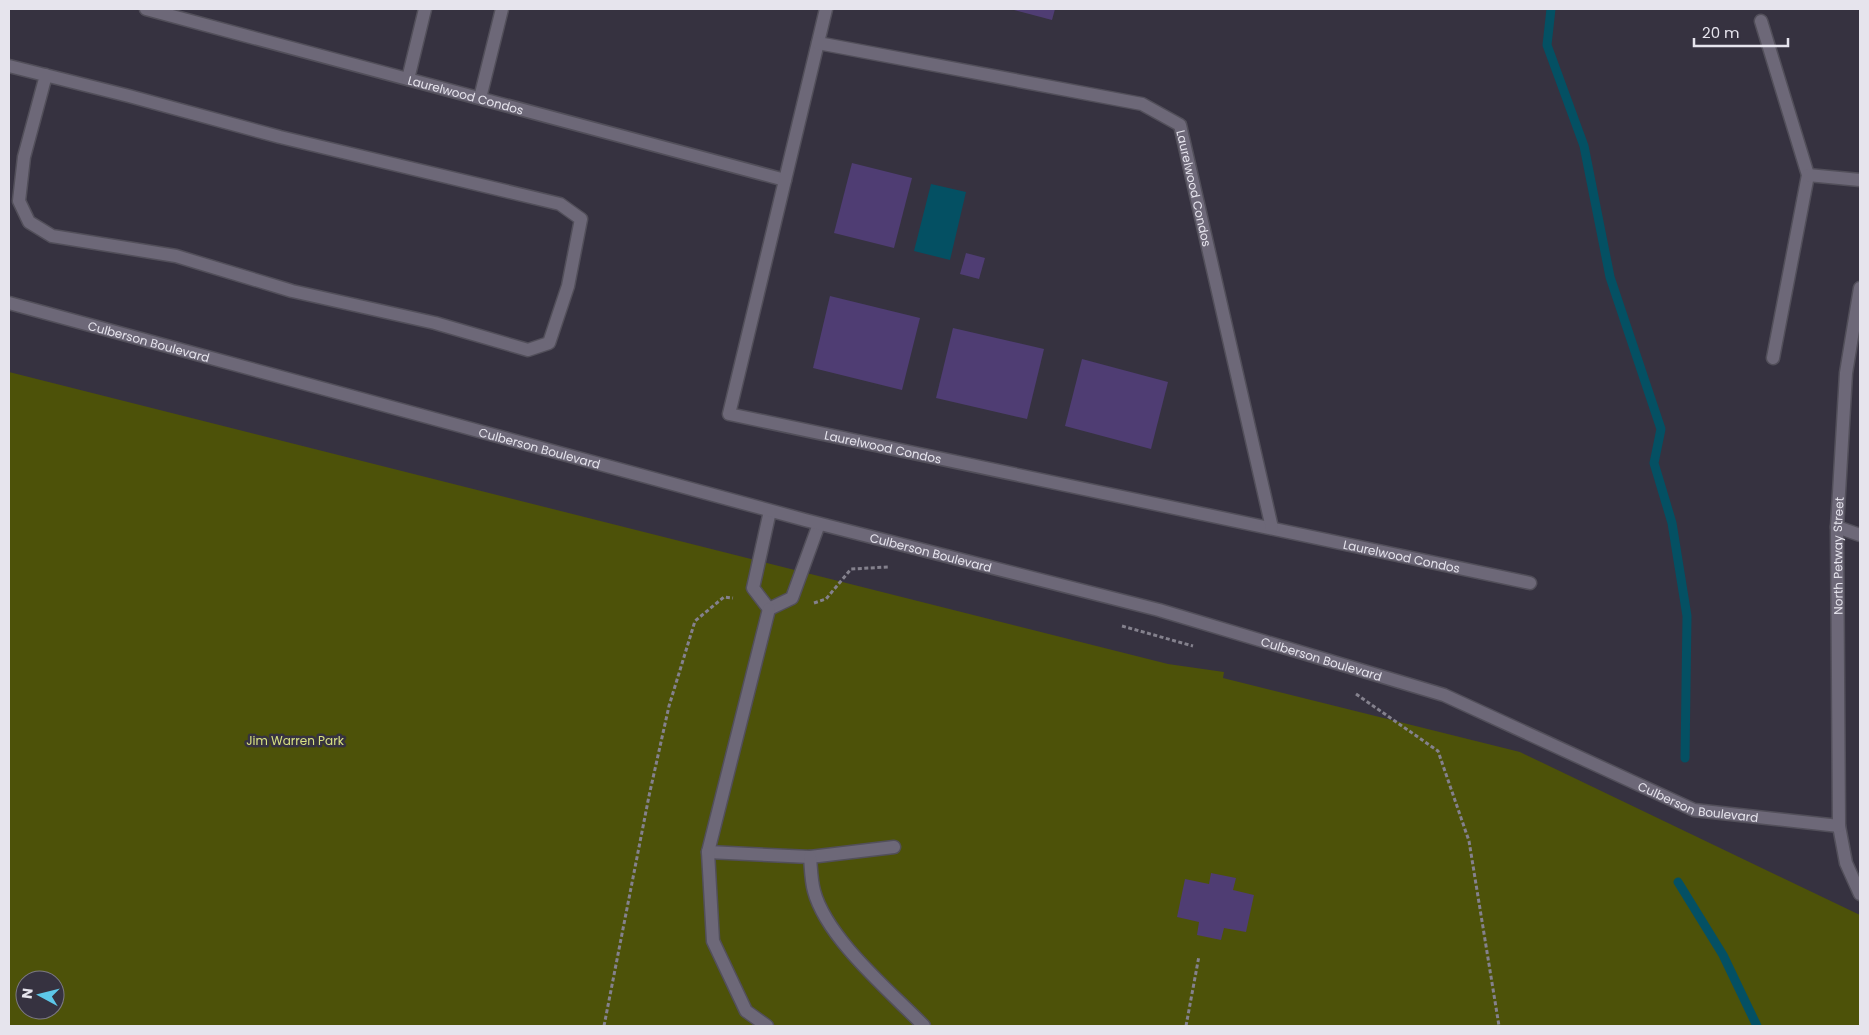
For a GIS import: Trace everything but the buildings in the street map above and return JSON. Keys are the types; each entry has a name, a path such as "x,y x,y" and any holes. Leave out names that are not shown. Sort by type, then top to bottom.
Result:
{"street":[{"name":"Laurelwood Condos","path":"146,9 785,180"},
{"path":"408,79 425,9"},
{"path":"480,98 502,9"},
{"name":"Laurelwood Condos","path":"826,9 729,414 1530,583"},
{"path":"1761,21 1808,175 1773,358"},
{"name":"Laurelwood Condos","path":"818,44 1142,104 1180,125 1272,528"},
{"path":"9,66 46,75 129,96 280,137 560,204 581,219 568,286 549,343 528,350 435,323 292,291 176,256 52,236 29,222 19,201 24,157 46,75"},
{"path":"1808,175 1860,180"},
{"name":"North Petway Street","path":"1860,288 1846,373 1837,527 1839,826 1846,864 1860,894"},
{"name":"Culberson Boulevard","path":"9,303 770,511 1159,610 1444,695 1694,810 1839,826"},
{"path":"770,511 753,588 770,608"},
{"path":"770,608 792,598 819,524"},
{"path":"1837,527 1860,535"},
{"path":"766,1026 746,1010 713,941 708,852 770,608"},
{"path":"708,852 810,857 894,847"},
{"path":"810,857 814,892 829,923 859,960 924,1026"}],"path":[{"path":"811,603 826,599 851,569 887,566 896,568"},
{"path":"604,1026 649,796 669,706 695,621 724,597 746,600 770,608"},
{"path":"1114,624 1199,648"},
{"path":"1350,690 1438,751 1469,841 1499,1026"},
{"path":"1186,1026 1199,956"}],"green space":[{"name":"Jim Warren Park","path":"9,372 1168,664 1224,672 1223,678 1520,752 1860,915 1860,1026 9,1026"}],"water":[{"path":"931,184 966,192 950,260 914,251"}],"waterway":[{"path":"1551,9 1547,45 1584,146 1610,277 1661,429 1654,463 1672,523 1687,616 1685,758"},
{"path":"1678,882 1723,955 1757,1026"}]}
